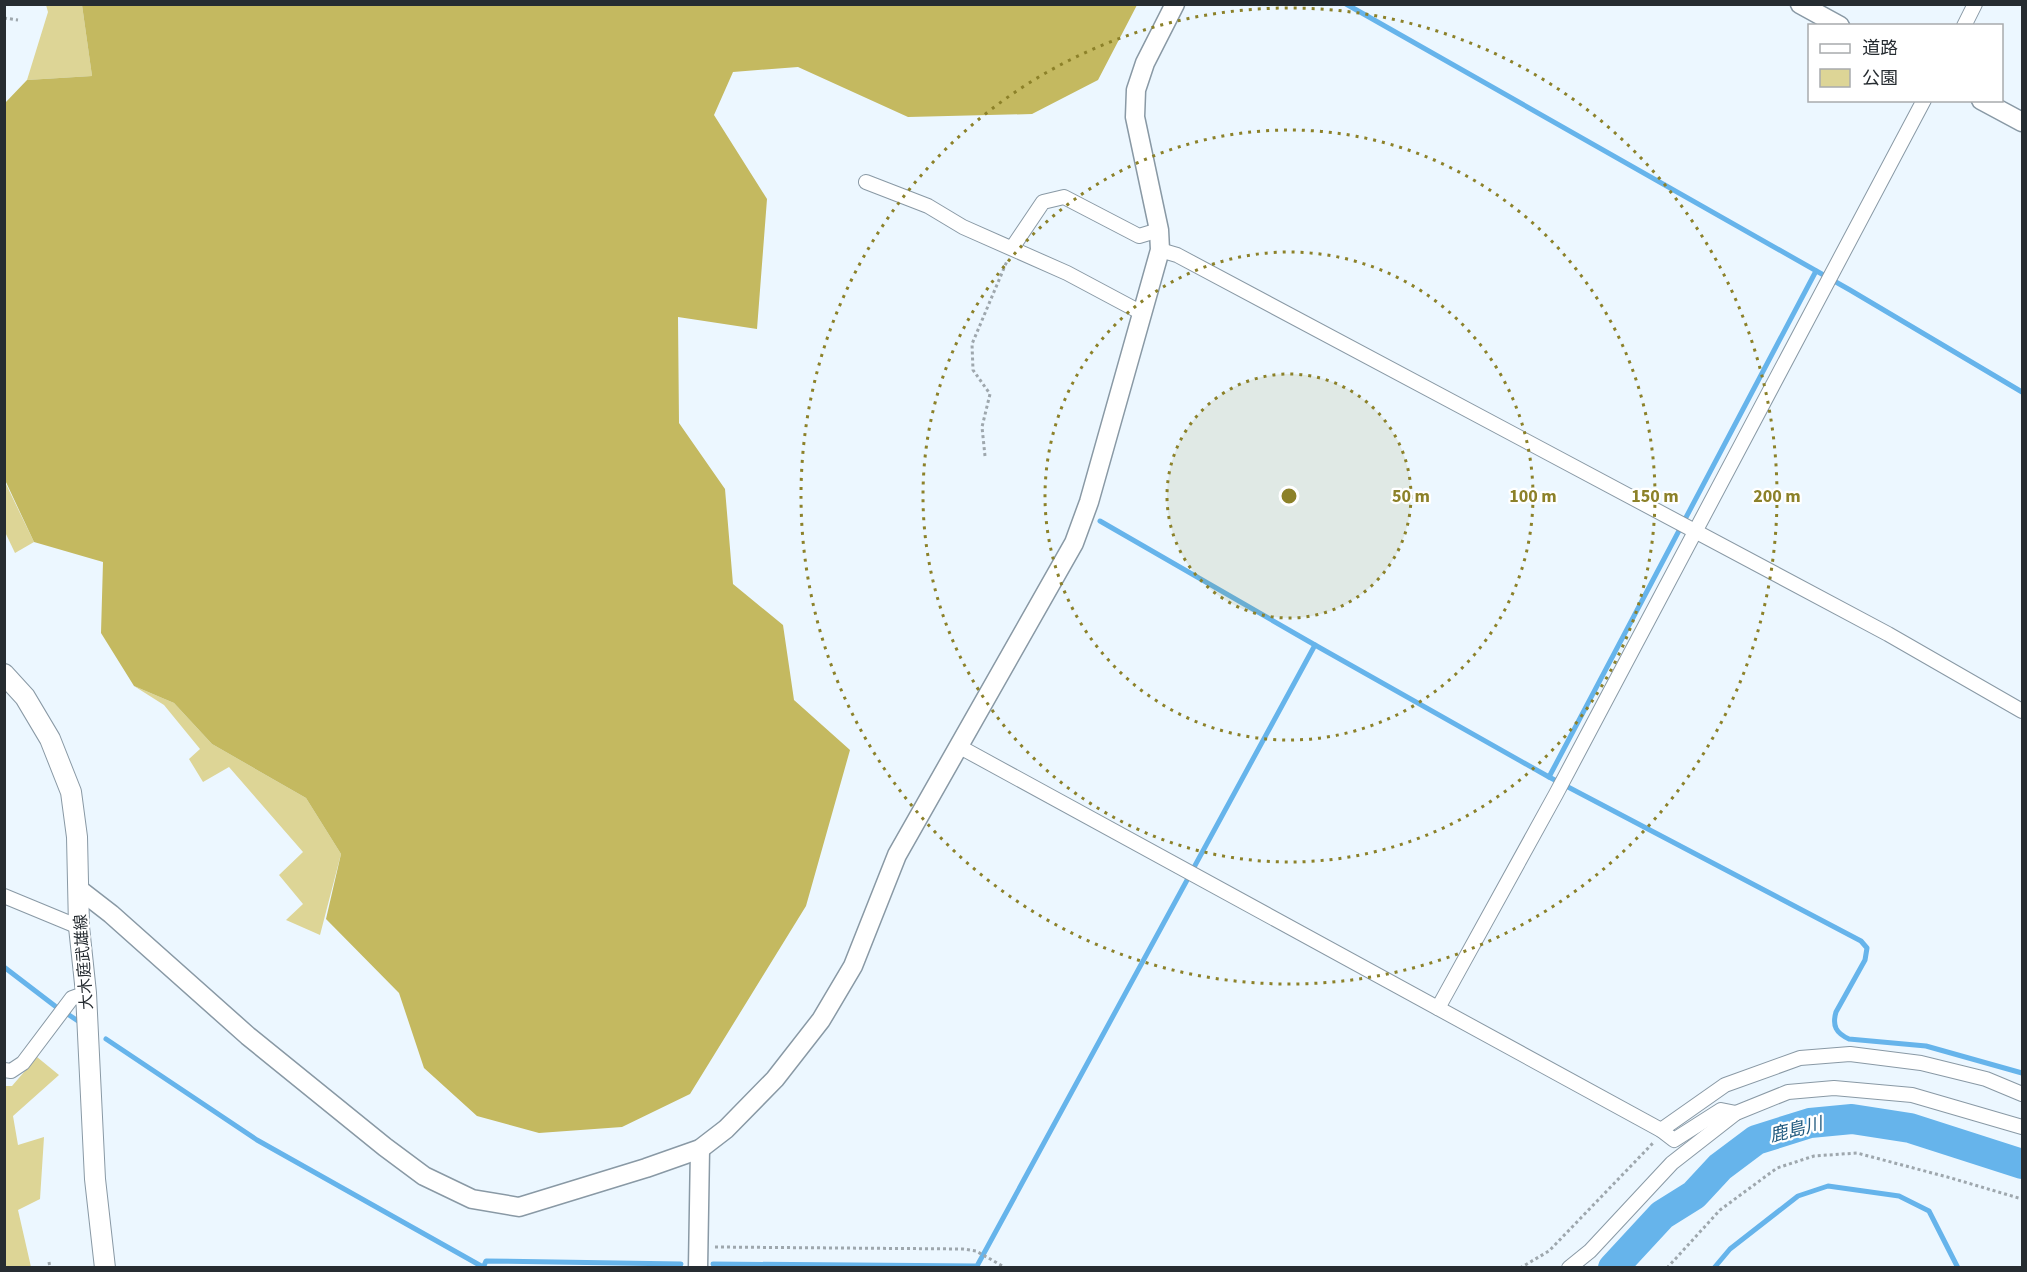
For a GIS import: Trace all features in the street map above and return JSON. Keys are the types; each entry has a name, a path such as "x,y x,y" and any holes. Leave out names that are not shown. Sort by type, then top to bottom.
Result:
{"main road":[{"name":"大木庭武雄線","path":"4,674 24,697 50,739 70,792 77,837 80,890 79,927 86,993 95,1179 105,1268"}],"street":[{"path":"80,890 111,914 248,1036 385,1147 424,1176 472,1199 519,1207 700,1149 726,1128 775,1079 821,1020 853,966 897,855 1074,543 1089,502 1160,250 1135,117 1136,90 1145,63 1175,4"},
{"path":"1800,4 1836,24"},
{"path":"1965,24 1975,4"},
{"path":"1438,1008 1567,774 1692,530 1824,290 1923,102"},
{"path":"1985,102 2022,122"},
{"path":"866,182 928,206 963,227 1067,273 1142,313"},
{"path":"1012,248 1043,202 1064,197 1138,236 1158,230"},
{"path":"1160,250 1177,255 1888,634 2022,711"},
{"path":"960,747 1438,1008 1674,1140 1720,1110 1736,1113"},
{"path":"4,896 79,927"},
{"path":"4,1070 11,1071 23,1063 72,998 86,993"},
{"path":"1661,1131 1725,1085 1800,1058 1850,1054 1920,1063 1986,1079 2022,1094"},
{"path":"1569,1268 1590,1251 1672,1163 1736,1113 1788,1092 1834,1088 1912,1095 2022,1127"},
{"path":"698,1268 700,1149"}],"path":[{"path":"4,18 18,20"},
{"path":"985,456 982,427 990,394 973,370 972,344 1012,248"},
{"path":"1520,1268 1549,1251 1652,1145 1661,1131"},
{"path":"1667,1268 1720,1210 1777,1168 1814,1156 1857,1154 2022,1199"},
{"path":"698,1247 963,1249 976,1251 1006,1268"},
{"path":"49,1262 50,1268"}],"green space":[{"path":"46,5 82,5 92,76 27,80 48,12"},
{"path":"4,480 34,542 15,553 5,532"},
{"path":"134,686 174,703 212,744 306,798 341,854 320,935 286,920 303,904 279,875 303,852 229,767 203,782 189,759 200,749 164,705"},
{"path":"37,1057 59,1075 13,1116 18,1145 44,1137 40,1199 18,1210 31,1267 5,1268 5,1086 12,1086"}],"shaded area":[{"path":"82,5 1137,5 1098,80 1032,114 908,117 798,67 733,72 714,115 767,199 757,329 678,317 679,423 725,489 733,584 783,625 794,700 850,750 806,906 690,1094 622,1127 539,1133 477,1116 424,1068 399,993 326,919 341,854 306,798 212,744 174,703 134,686 101,633 103,562 34,542 5,480 5,103 27,80 92,76"}],"waterway":[{"path":"1346,4 1850,290 2022,392"},
{"path":"1549,777 1816,271"},
{"path":"1100,521 1315,645"},
{"path":"713,1264 977,1266 1315,645 1549,777 1861,941 1867,948 1865,960 1835,1017 1836,1028 1845,1037 1926,1046 2022,1073"},
{"path":"4,967 55,1006"},
{"path":"69,1015 78,1021"},
{"path":"106,1039 257,1140 483,1267"},
{"name":"鹿島川","path":"1613,1268 1662,1215 1694,1195 1720,1167 1756,1140 1810,1123 1852,1119 1910,1128 2022,1164"},
{"path":"1714,1268 1730,1249 1798,1196 1828,1186 1899,1196 1929,1211 1958,1268"},
{"path":"483,1268 486,1261 681,1264"}]}
